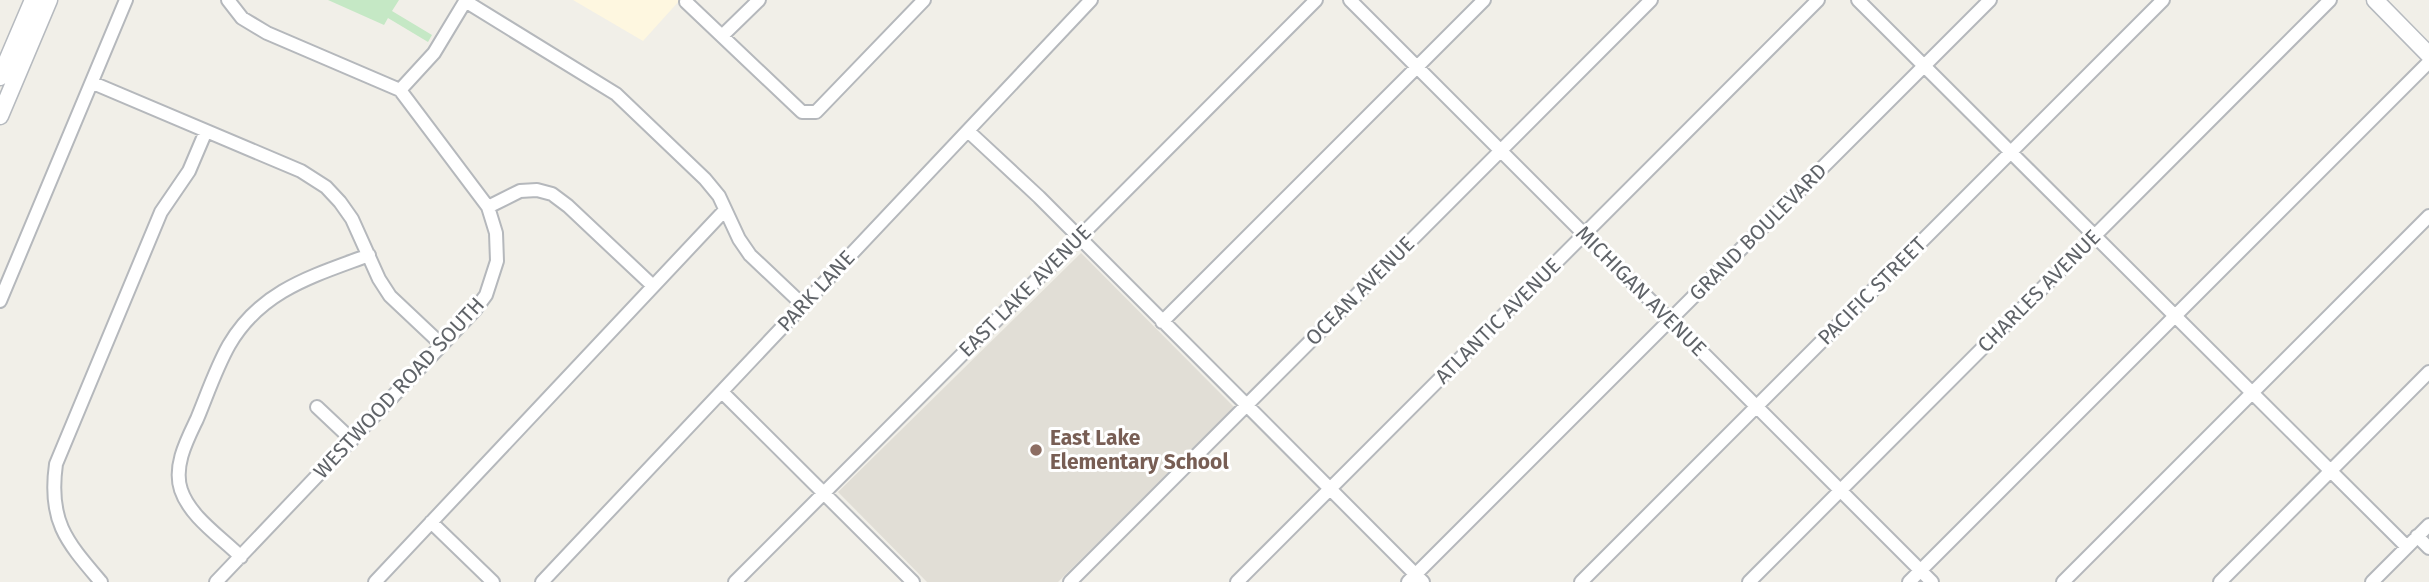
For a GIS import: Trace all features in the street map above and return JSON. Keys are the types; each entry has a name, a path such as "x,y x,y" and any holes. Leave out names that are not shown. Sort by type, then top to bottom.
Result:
{"street":[{"path":"0,77 33,0"},
{"path":"0,116 48,0"},
{"path":"0,301 126,0"},
{"name":"WESTWOOD ROAD SOUTH","path":"216,582 475,310 492,282 497,261 497,247 488,207 400,90 267,33 242,18 228,0"},
{"path":"722,36 758,0"},
{"path":"686,2 802,112 816,112 923,0"},
{"name":"EAST LAKE AVENUE","path":"735,582 1316,0"},
{"name":"MICHIGAN AVENUE","path":"1350,0 1932,582"},
{"path":"1162,322 1484,0"},
{"name":"OCEAN AVENUE","path":"1070,582 1651,0"},
{"name":"ATLANTIC AVENUE","path":"1237,582 1818,0"},
{"path":"1858,0 2407,547"},
{"name":"GRAND BOULEVARD","path":"1415,579 1990,0"},
{"name":"PACIFIC STREET","path":"1581,582 2163,0"},
{"name":"CHARLES AVENUE","path":"1749,582 2330,0"},
{"path":"2375,0 2429,55"},
{"path":"400,90 434,53 465,1 616,94 705,179 719,196 739,239 750,255 803,305"},
{"name":"PARK LANE","path":"542,582 968,131 1087,1"},
{"path":"1909,582 2429,62"},
{"path":"93,83 301,172 326,187 352,219 379,279 390,296 442,345"},
{"path":"101,582 72,549 59,524 53,493 56,464 161,212 189,171 206,131"},
{"path":"968,131 1079,238 1415,579"},
{"path":"488,207 520,191 537,190 552,194 653,286"},
{"path":"375,582 725,210"},
{"path":"2063,582 2429,216"},
{"path":"241,557 193,511 180,487 179,463 194,424 228,347 256,310 276,294 299,282 369,255"},
{"path":"2220,582 2429,372"},
{"path":"722,392 907,580"},
{"path":"317,407 352,440"},
{"path":"431,522 493,582"},
{"path":"2372,582 2429,525"},
{"path":"2417,536 2429,548"}],"shaded area":[{"path":"573,0 680,0 643,41"},
{"name":"East Lake Elementary School","path":"1081,253 1235,408 1058,582 927,582 838,492"}],"green space":[{"path":"328,0 399,0 392,11 432,35 428,42 388,18 384,25"}],"place":[{"name":"East Lake Elementary School","path":"1036,450"}]}
